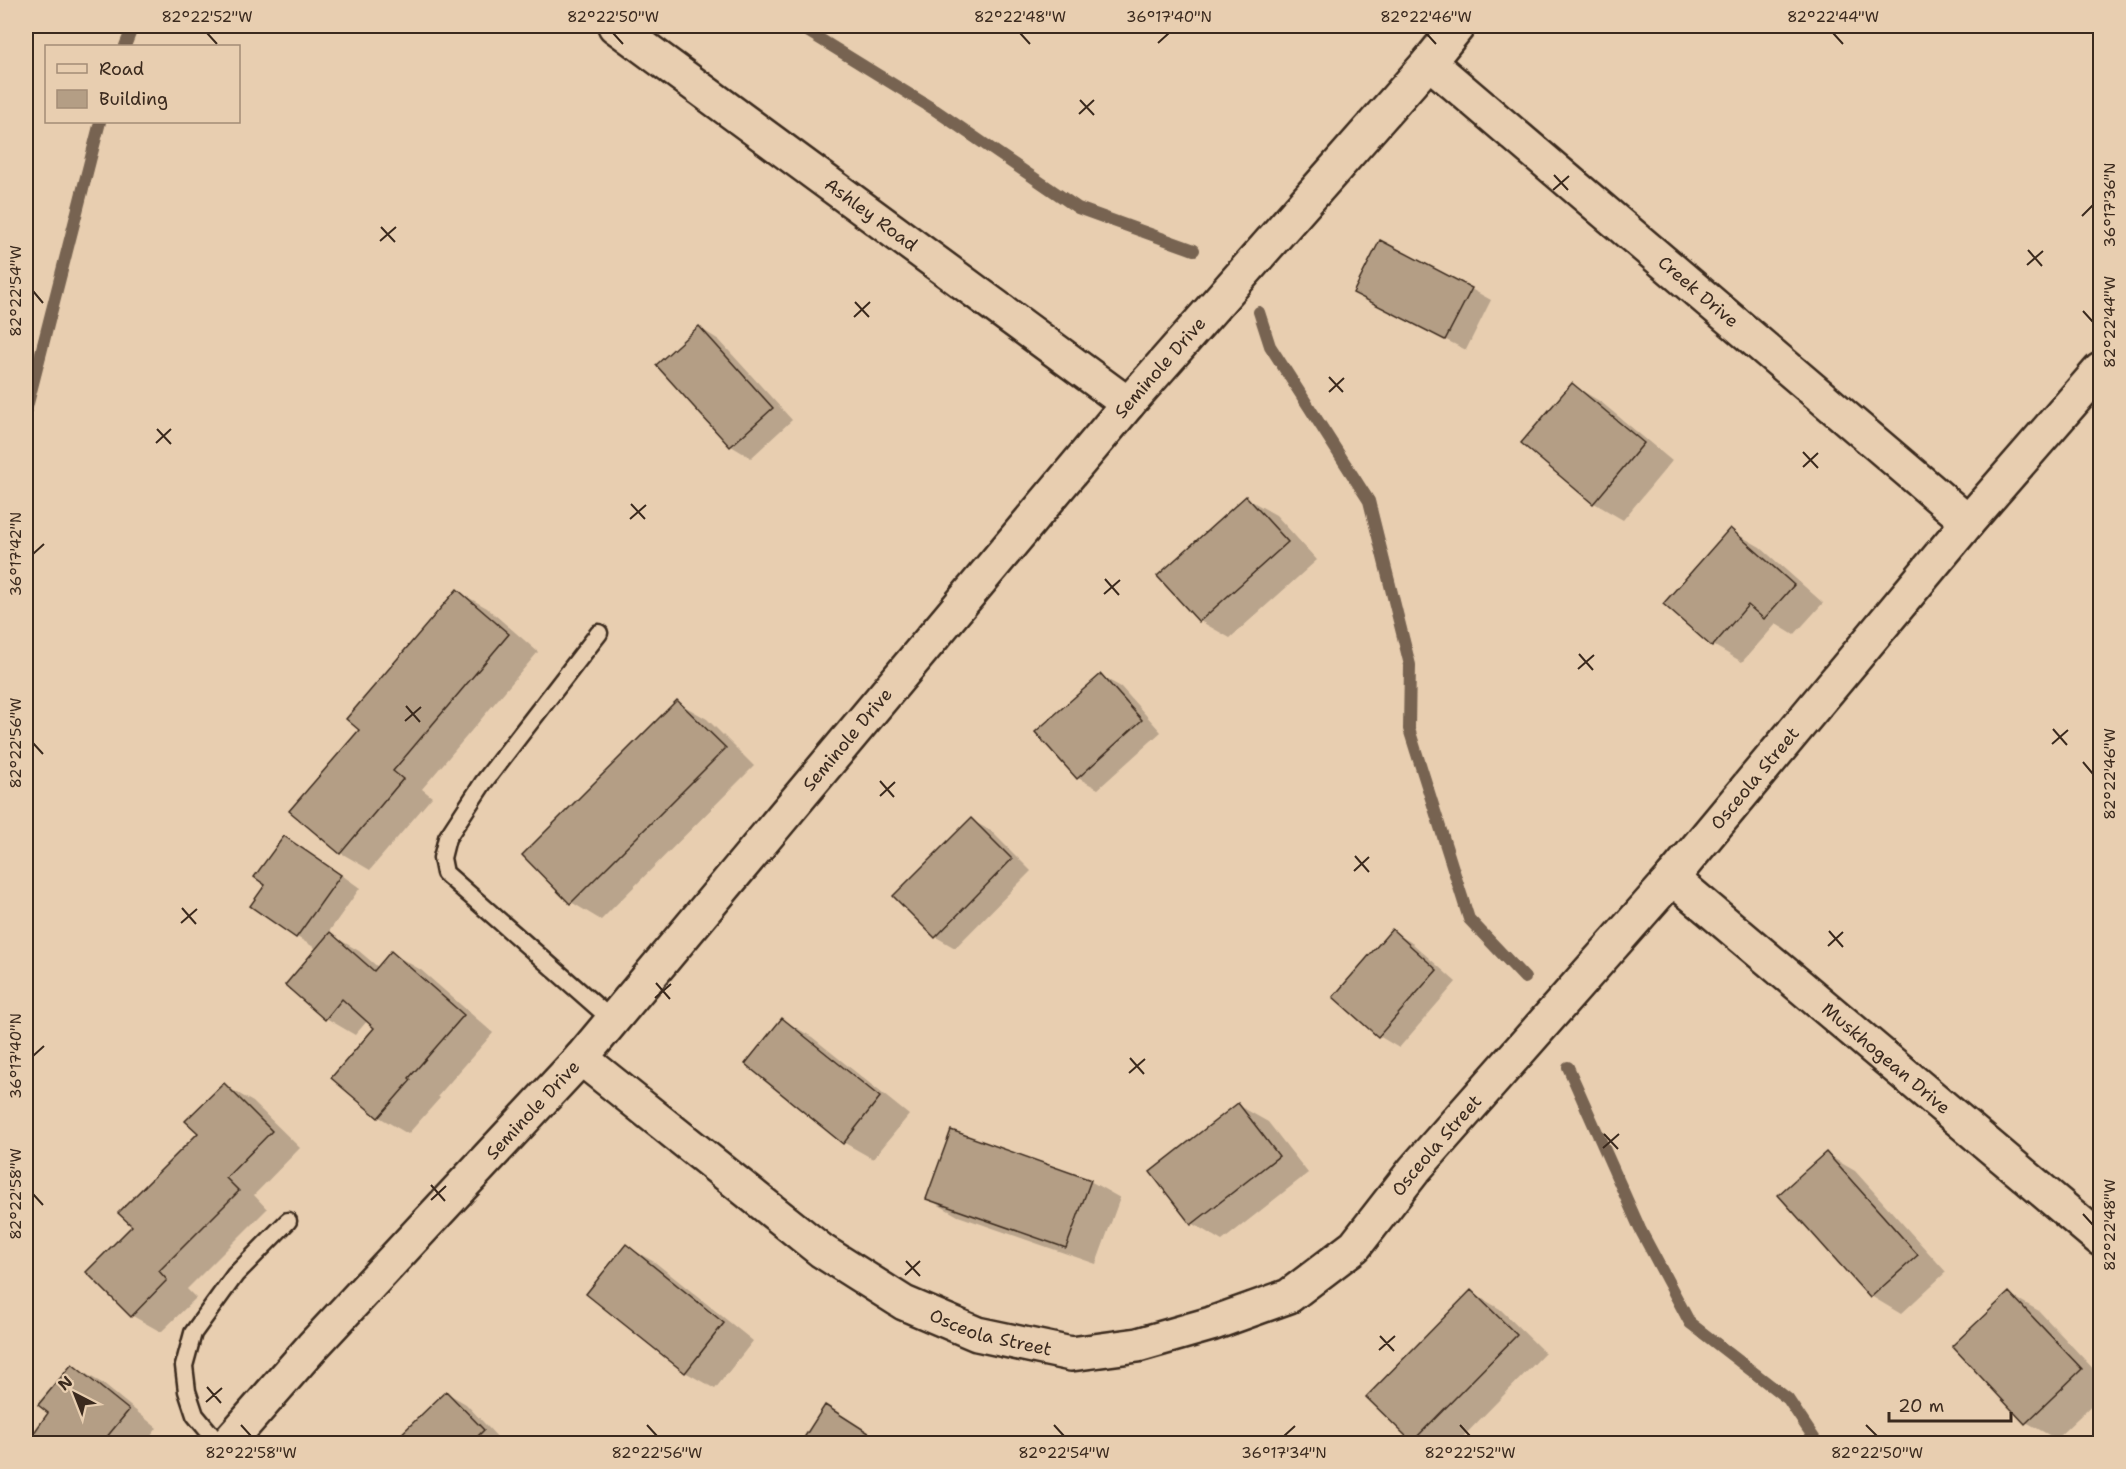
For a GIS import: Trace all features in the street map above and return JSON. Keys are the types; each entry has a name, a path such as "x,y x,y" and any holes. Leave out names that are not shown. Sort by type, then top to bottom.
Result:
{"street":[{"name":"Ashley Road","path":"615,26 1128,404"},
{"name":"Seminole Drive","path":"227,1443 320,1338 581,1058 1128,404 1429,62 1458,26"},
{"name":"Creek Drive","path":"1429,62 1968,522"},
{"name":"Osceola Street","path":"581,1058 822,1251 904,1303 977,1334 1071,1354 1138,1345 1211,1324 1289,1296 1355,1246 1415,1169 1672,878 1968,522 2100,370"},
{"name":"Muskhogean Drive","path":"1672,878 2100,1239"}],"lane":[{"path":"599,633 483,783 447,838 442,858 445,873 612,1020"},
{"path":"219,1443 195,1415 187,1391 184,1366 193,1333 235,1275 288,1221"}],"building":[{"path":"1380,240 1472,288 1445,340 1353,293"},
{"path":"699,326 773,408 730,447 656,365"},
{"path":"1572,383 1644,443 1593,504 1521,443"},
{"path":"1246,496 1288,542 1199,622 1157,576"},
{"path":"1730,528 1794,585 1764,619 1748,605 1712,647 1663,604"},
{"path":"457,589 509,634 393,771 403,779 340,854 289,811 359,730 346,719"},
{"path":"1101,674 1142,720 1077,779 1035,732"},
{"path":"677,700 726,748 570,904 522,855"},
{"path":"971,818 1012,859 935,938 893,896"},
{"path":"284,836 341,875 296,938 250,906 265,885 254,877"},
{"path":"1392,929 1437,970 1378,1037 1333,997"},
{"path":"330,932 374,971 391,951 464,1015 409,1078 411,1080 378,1118 331,1078 374,1028 342,999 325,1020 285,985"},
{"path":"782,1018 880,1097 843,1144 745,1064"},
{"path":"224,1083 272,1131 226,1178 239,1191 159,1271 167,1280 131,1317 86,1272 132,1226 118,1213 198,1133 185,1121"},
{"path":"1238,1103 1279,1156 1191,1225 1150,1172"},
{"path":"951,1130 1091,1180 1066,1248 926,1199"},
{"path":"1826,1152 1918,1255 1870,1298 1778,1195"},
{"path":"626,1244 724,1323 685,1373 586,1294"},
{"path":"1471,1290 1517,1335 1412,1442 1366,1397"},
{"path":"2009,1292 2082,1369 2025,1424 1952,1346"},
{"path":"72,1364 129,1410 101,1444 26,1444 48,1413 38,1405"},
{"path":"446,1391 484,1430 470,1444 391,1444"},
{"path":"825,1405 886,1444 800,1444"}],"waterway":[{"path":"125,45 133,26"},
{"path":"799,26 935,110 1078,208 1194,250"},
{"path":"26,411 100,123"},
{"path":"1259,312 1270,346 1369,501 1410,665 1409,729 1469,919 1525,978"},
{"path":"1568,1067 1640,1229 1690,1323 1788,1399 1818,1444"}]}
